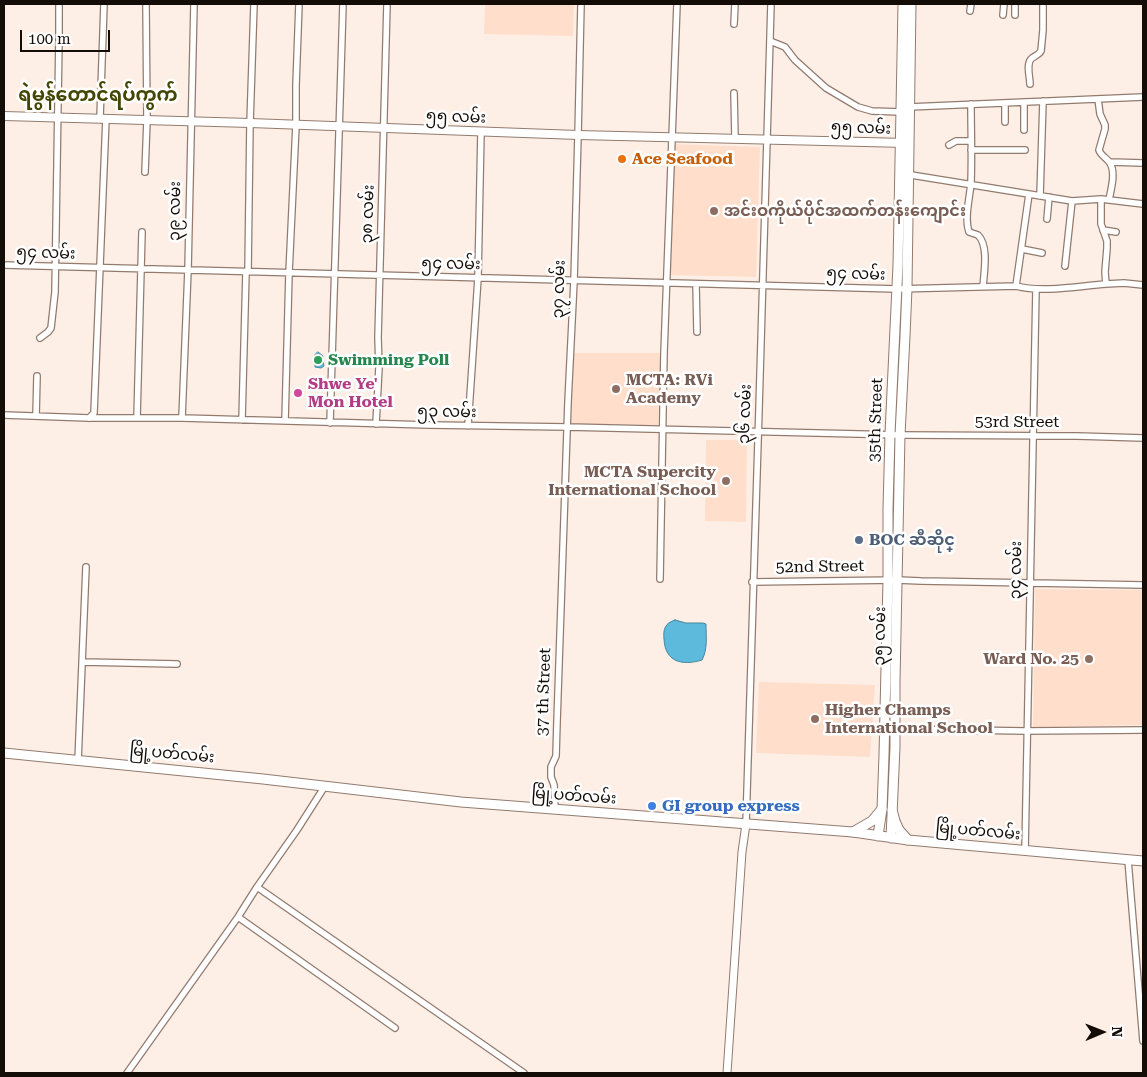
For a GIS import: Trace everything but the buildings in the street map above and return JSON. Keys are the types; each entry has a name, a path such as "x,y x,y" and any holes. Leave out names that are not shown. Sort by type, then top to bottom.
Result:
{"main road":[{"name":"35th Street","path":"903,4 905,109"},
{"name":"35th Street","path":"895,434 907,288 904,143 911,4"},
{"name":"၅၅ လမ်း","path":"4,116 384,127 578,135 904,143"},
{"name":"35th Street","path":"895,434 897,289 904,174"},
{"name":"၃၅ လမ်း","path":"891,838 895,756 892,580 895,434"},
{"path":"878,836 882,809 892,580"},
{"name":"မြို့ပတ်လမ်း","path":"4,753 193,771 461,802 853,832 908,840 1143,861"},
{"path":"884,755 895,756"},
{"path":"853,832 872,820 882,809"},
{"path":"892,810 899,830 908,840"}],"street":[{"path":"40,338 51,328 54,292 58,117 58,4"},
{"path":"89,418 94,413 100,268 104,4"},
{"path":"145,172 147,120 146,4"},
{"name":"၃၉ လမ်း","path":"182,418 188,270 194,4"},
{"path":"242,420 254,4"},
{"path":"285,421 299,4"},
{"path":"330,423 343,4"},
{"name":"၃၈ လမ်း","path":"376,424 379,367 378,338 387,4"},
{"name":"၃၇ လမ်း","path":"562,575 574,281 581,4"},
{"path":"660,579 667,283 677,4"},
{"path":"734,24 735,4"},
{"name":"၃၆ လမ်း","path":"746,824 752,582 768,140 770,4"},
{"path":"970,11 971,4"},
{"path":"1003,15 1004,4"},
{"path":"1015,4 1015,15"},
{"path":"1030,84 1028,69 1030,60 1041,52 1042,4"},
{"path":"770,41 785,46 795,60 826,88 858,108 872,111 971,104 1143,97"},
{"path":"734,93 734,139"},
{"path":"1098,99 1104,125 1099,150 1110,162 1112,174 1109,200"},
{"path":"1040,196 1043,101"},
{"path":"1024,102 1024,130"},
{"path":"1005,103 1005,122"},
{"path":"971,104 971,184 968,227 969,232 978,235 983,242 983,286"},
{"path":"468,426 478,278 481,131"},
{"path":"949,145 956,141 971,141"},
{"path":"971,150 1025,150"},
{"path":"1110,162 1143,163"},
{"path":"904,174 1072,201 1101,199 1143,204"},
{"path":"1016,286 1029,194"},
{"path":"1047,219 1049,198"},
{"path":"1101,199 1101,219 1108,248 1105,272 1106,284"},
{"path":"1065,266 1072,201"},
{"path":"1103,230 1116,232"},
{"path":"137,418 142,232"},
{"path":"1022,249 1042,253"},
{"name":"၅၄ လမ်း","path":"4,265 55,268 897,289 983,286 1016,286 1036,289 1124,283 1143,285"},
{"path":"696,284 697,332"},
{"name":"၃၄ လမ်း","path":"1025,851 1036,289"},
{"path":"36,416 37,376"},
{"name":"၅၃ လမ်း","path":"4,415 895,434"},
{"name":"53rd Street","path":"895,434 1143,438"},
{"path":"78,761 86,567"},
{"name":"37 th Street","path":"555,809 554,785 551,777 556,756 562,575"},
{"name":"52nd Street","path":"752,582 892,580 1143,585"},
{"path":"82,662 177,664"},
{"path":"895,729 1143,730"},
{"path":"127,1073 238,917 325,786"},
{"path":"727,1073 742,852 746,824"},
{"path":"1128,860 1143,1041"},
{"path":"257,887 524,1073"},
{"path":"238,917 395,1028"}],"shaded area":[{"path":"485,4 574,4 573,36 484,34"},
{"name":"အင်းဝကိုယ်ပိုင်အထက်တန်းကျောင်း","path":"673,144 760,147 756,277 669,275"},
{"name":"MCTA: RVi Academy","path":"573,353 661,353 658,425 571,424"},
{"name":"MCTA Supercity International School","path":"706,440 747,440 746,522 705,521"},
{"name":"Ward No. 25","path":"1035,589 1143,590 1143,725 1033,727"},
{"name":"Higher Champs International School","path":"759,682 875,685 870,757 756,753"}],"water":[{"name":"Swimming Poll","path":"318,352 323,356 321,360 324,366 321,368 315,367 315,355"},
{"path":"675,620 686,623 706,624 706,647 702,660 681,662 671,657 668,653 665,647 664,629"}],"place":[{"name":"Ace Seafood","path":"622,159"},
{"name":"အင်းဝကိုယ်ပိုင်အထက်တန်းကျောင်း","path":"714,211"},
{"name":"Swimming Poll","path":"318,360"},
{"name":"MCTA: RVi Academy","path":"616,389"},
{"name":"Shwe Ye' Mon Hotel","path":"298,393"},
{"name":"MCTA Supercity International School","path":"726,481"},
{"name":"BOC ဆီဆိုင္","path":"859,540"},
{"name":"Ward No. 25","path":"1089,659"},
{"name":"Higher Champs International School","path":"815,719"},
{"name":"GI group express","path":"652,806"}],"district":[{"name":"ရဲမွန်တောင်ရပ်ကွက်","path":"98,95"}]}
